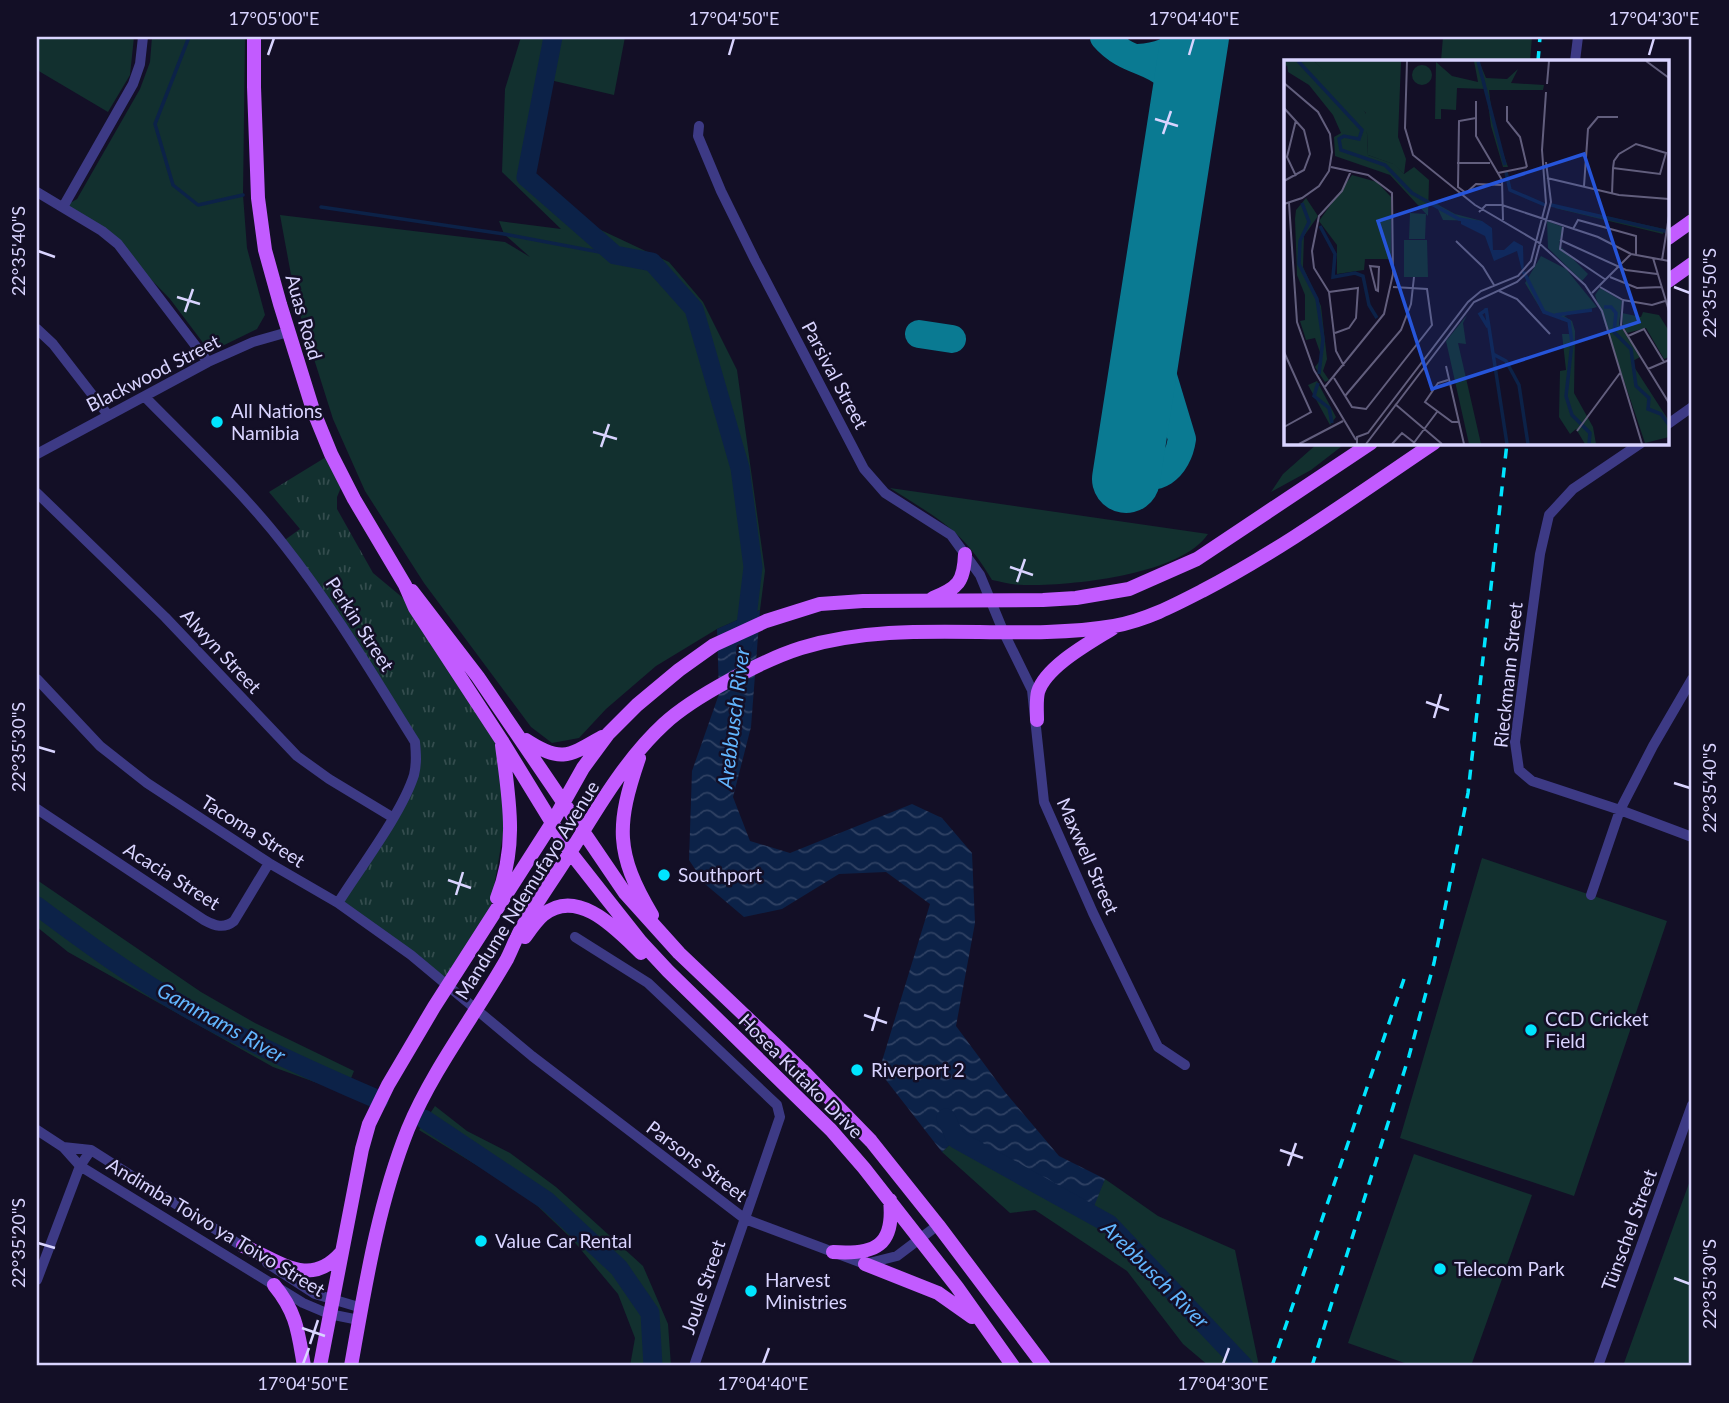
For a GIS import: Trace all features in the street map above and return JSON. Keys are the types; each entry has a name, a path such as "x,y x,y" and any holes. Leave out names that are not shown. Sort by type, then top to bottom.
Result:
{"main road":[{"name":"Auas Road","path":"254,37 256,173 265,250 313,410 354,499 405,585 415,608 552,822"},
{"path":"1670,237 1692,221"},
{"path":"1670,280 1692,264"},
{"name":"Mandume Ndemufayo Avenue","path":"320,1366 369,1124 388,1085 564,803 583,768 608,734 658,686 714,645 766,621 831,603 991,602 1076,598 1108,594 1149,582 1197,559 1370,444"},
{"name":"Mandume Ndemufayo Avenue","path":"351,1366 388,1187 424,1096 582,831 642,747 665,723 711,692 766,661 801,648 859,635 1088,629 1117,625 1158,614 1242,570 1432,444"},
{"path":"925,602 958,584 965,571 965,554"},
{"name":"Auas Road","path":"405,585 424,604 519,735 582,831"},
{"path":"1037,720 1038,692 1056,668 1070,654 1117,625"},
{"path":"519,735 550,753 568,755 608,734"},
{"path":"488,922 501,887 511,835 502,741"},
{"path":"642,747 626,795 622,826 628,869 655,920 679,953"},
{"name":"Hosea Kutako Drive","path":"552,822 570,852 641,942 831,1130 890,1200 1013,1366"},
{"name":"Hosea Kutako Drive","path":"582,831 625,893 679,953 871,1141 1044,1366"},
{"path":"508,957 543,915 563,907 590,910 726,1029"},
{"path":"834,1252 866,1252 886,1239 892,1219 890,1200"},
{"path":"243,1247 306,1272 326,1267 341,1253"},
{"path":"865,1264 938,1293 987,1329"},
{"path":"274,1285 295,1316 304,1366"},
{"path":"297,1366 301,1341"}],"street":[{"path":"63,207 133,84 140,64 143,37"},
{"path":"1575,60 1578,37"},
{"name":"Parsival Street","path":"699,126 698,136 721,191 864,469 885,493 951,536 980,575 991,602"},
{"path":"37,192 102,231 118,244 208,362"},
{"path":"37,329 53,344 108,415"},
{"name":"Blackwood Street","path":"37,454 208,362 253,342 288,332"},
{"name":"Perkin Street","path":"145,397 282,542 354,643 415,742 417,757 414,775 393,817 338,903"},
{"path":"1670,423 1692,407"},
{"name":"Rieckmann Street","path":"1640,444 1573,489 1549,515 1540,554 1515,742 1516,763 1524,775 1549,788 1620,810 1692,837"},
{"name":"Alwyn Street","path":"37,493 165,617 297,756 329,779 393,817"},
{"name":"Maxwell Street","path":"991,602 1003,633 1032,690 1037,720 1041,791 1048,814 1158,1046 1185,1065"},
{"name":"Tacoma Street","path":"37,679 100,746 128,769 269,863 338,903 411,955 461,998"},
{"path":"1591,895 1620,810 1692,679"},
{"name":"Acacia Street","path":"37,809 212,924 228,925 234,920 269,863"},
{"name":"Joule Street","path":"575,937 648,983 777,1105 780,1117 694,1366"},
{"name":"Parsons Street","path":"461,998 745,1219 865,1264"},
{"name":"Tünschel Street","path":"1598,1366 1692,1105"},
{"name":"Andimba Toivo ya Toivo Street","path":"37,1130 63,1147 80,1166 303,1303 361,1314"},
{"name":"Andimba Toivo ya Toivo Street","path":"63,1147 91,1150 243,1247 330,1307"},
{"path":"37,1280 80,1166 91,1150"},
{"path":"865,1264 897,1256 938,1225"}],"green space":[{"path":"37,37 134,37 130,75 108,112 37,70"},
{"path":"152,37 245,37 243,195 247,248 265,315 257,329 210,352 170,299 131,259 63,207 77,199 140,89 150,62"},
{"path":"521,37 625,37 614,95 550,80 530,173 559,203 586,223 669,262 703,302 737,370 765,571 760,610 717,629 656,666 606,709 579,738 552,743 531,727 424,583 365,491 333,419 296,302 280,215 505,242 530,257 504,234 499,221 561,229 502,172 505,89"},
{"path":"1443,37 1532,37 1530,60 1441,60"},
{"path":"1317,444 1345,444 1311,470 1271,492 1283,474"},
{"path":"331,454 344,480 337,497 337,509 373,573 415,608 502,741 505,822 488,922 448,986 338,903 414,775 415,742 282,542 300,529 269,492"},
{"path":"890,488 1208,534 1194,548 1174,559 1124,575 1069,583 1012,584 992,580 970,549 948,526"},
{"name":"CCD Cricket Field","path":"1482,858 1667,921 1574,1196 1400,1138"},
{"path":"37,880 201,992 255,1023 354,1071 345,1093 273,1067 68,952 37,927"},
{"path":"435,1106 467,1131 510,1153 556,1187 643,1266 668,1324 671,1366 630,1366 635,1338 618,1294 572,1239 527,1196 419,1130"},
{"path":"956,1139 1090,1213 1105,1179 1158,1216 1235,1250 1259,1366 1209,1366 1183,1344 1127,1271 1035,1210 1010,1213 942,1152"},
{"name":"Telecom Park","path":"1414,1154 1532,1195 1471,1366 1413,1366 1348,1343"},
{"path":"1692,1175 1692,1366 1623,1366"}],"water":[{"path":"760,610 751,727 733,797 750,841 790,853 912,804 942,818 972,853 975,923 956,1026 1005,1092 1059,1156 1105,1179 1091,1214 956,1139 942,1152 879,1071 930,904 886,872 839,874 782,909 744,917 705,884 689,860 692,771 719,694 717,629"}],"waterway":[{"path":"189,37 155,124 173,185 198,205 243,195"},
{"name":"Arebbusch River","path":"553,37 526,177 615,255 652,262 694,309 740,468 753,567 744,642"},
{"path":"321,207 504,234 615,255"},
{"name":"Gammams River","path":"37,906 129,972 187,1008 282,1057 379,1100"},
{"name":"Arebbusch River","path":"946,1118 956,1139 1109,1224 1244,1366"},
{"name":"Gammams River","path":"424,1119 547,1201 619,1268 650,1313 653,1366"}],"taxiway":[{"path":"1104,37 1116,48 1163,72 1172,81 1179,95 1183,116"},
{"path":"1138,58 1165,52 1188,37"},
{"path":"1129,466 1148,475 1164,472 1176,458 1182,439 1150,333"},
{"path":"919,334 952,339"}],"runway":[{"path":"1126,479 1195,37"}],"railway":[{"path":"1538,60 1540,37"},
{"path":"1312,1366 1409,1056 1434,963 1468,793 1507,444"},
{"path":"1272,1366 1404,979"}],"place":[{"name":"All Nations Namibia","path":"217,422"},
{"name":"Southport","path":"664,875"},
{"name":"CCD Cricket Field","path":"1531,1030"},
{"name":"Riverport 2","path":"857,1070"},
{"name":"Value Car Rental","path":"481,1241"},
{"name":"Telecom Park","path":"1440,1269"},
{"name":"Harvest Ministries","path":"751,1291"}]}
